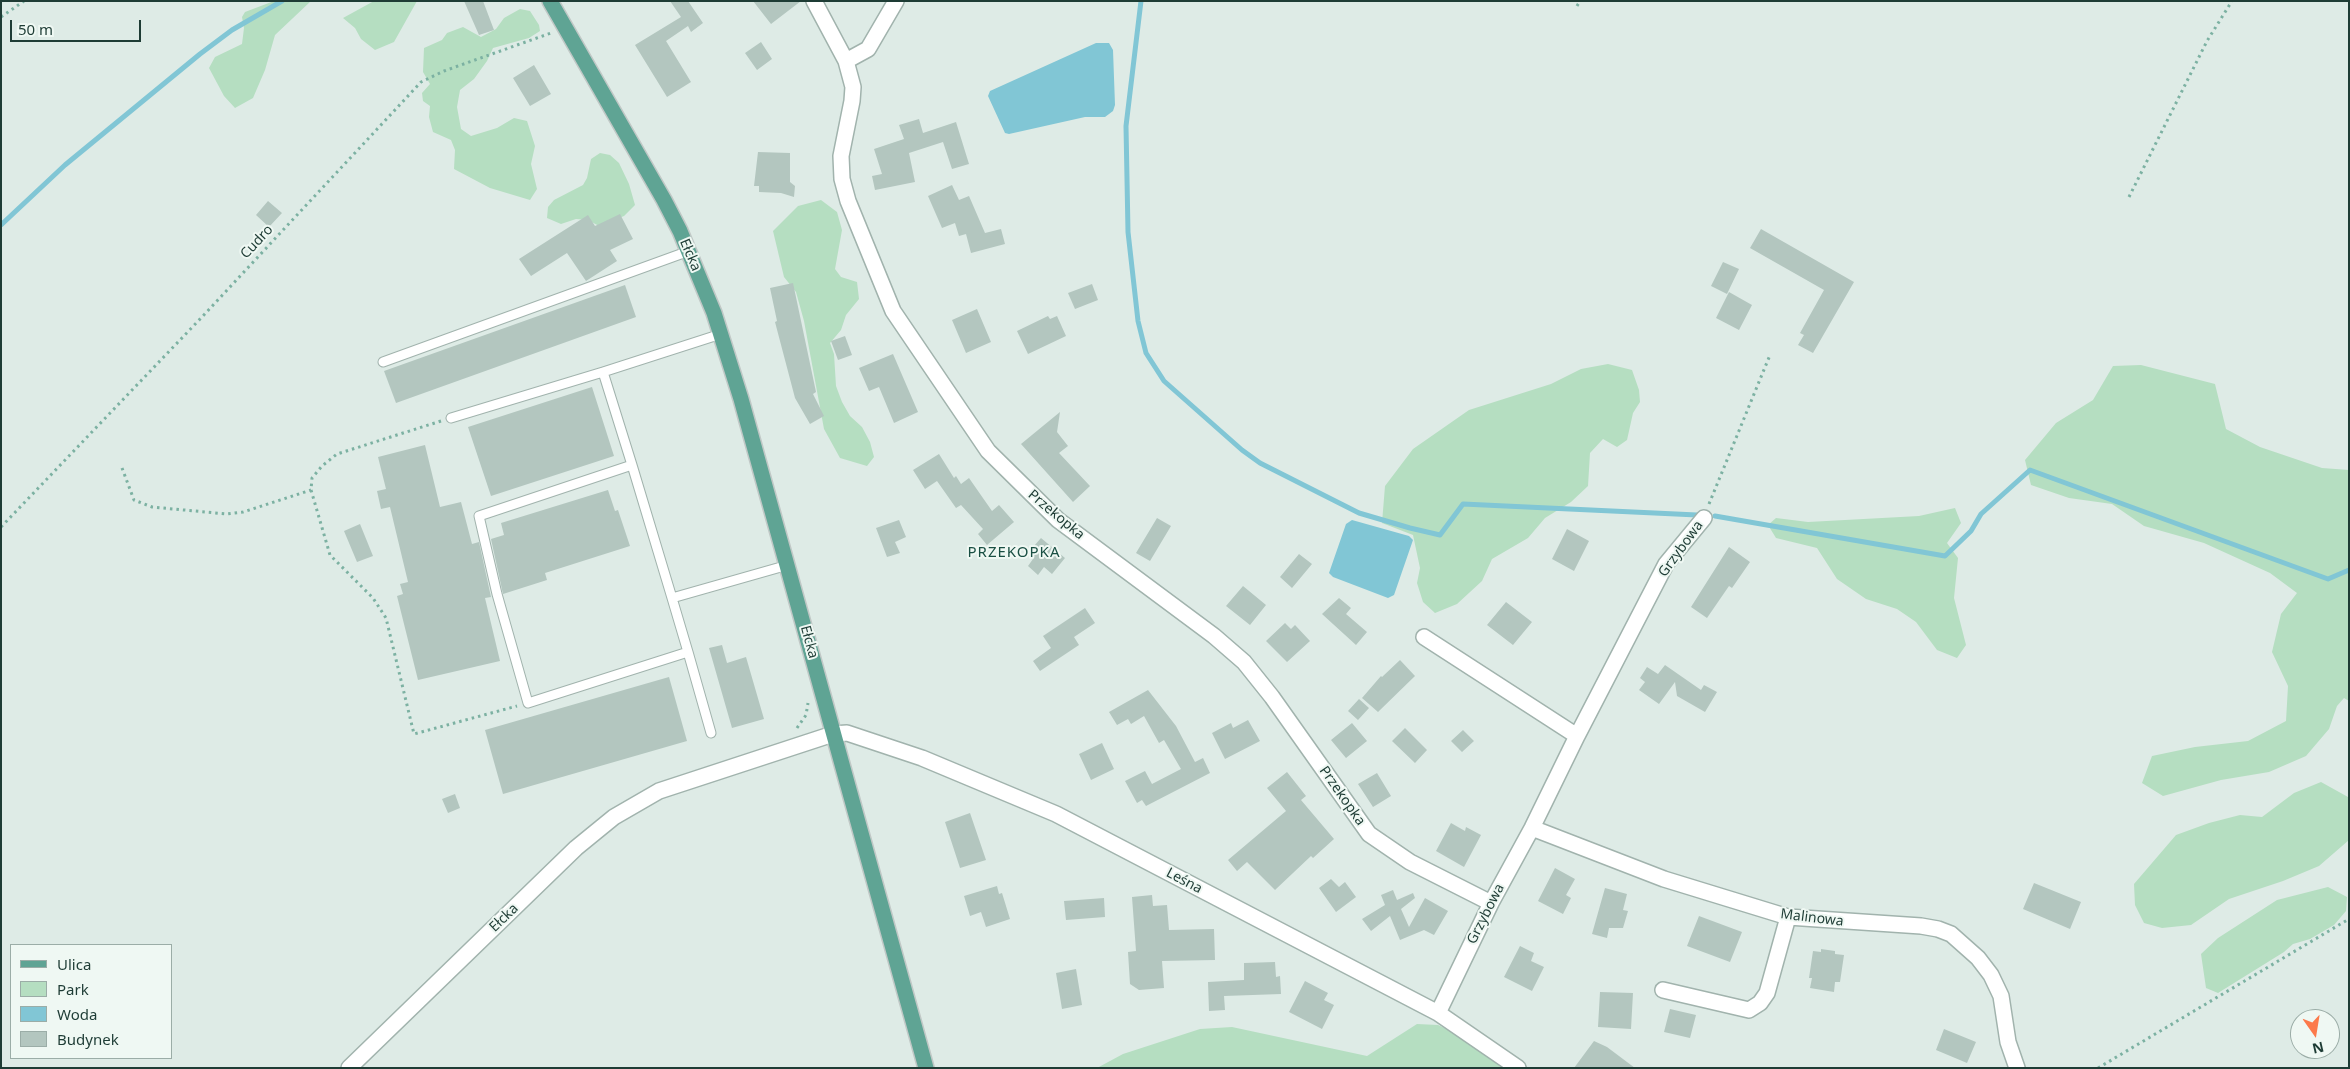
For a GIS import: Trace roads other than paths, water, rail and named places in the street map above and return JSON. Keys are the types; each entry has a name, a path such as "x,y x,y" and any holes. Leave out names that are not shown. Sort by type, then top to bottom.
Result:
{"main road":[{"name":"Ełcka","path":"550,1 558,28 634,144 688,251 721,334 788,565 834,734"},
{"path":"834,734 926,1068"}],"street":[{"name":"Przekopka","path":"814,1 846,61 852,88 852,101 841,156 842,179 848,200 893,311 988,451 1058,520 1214,636 1244,662 1272,697 1368,834 1410,862 1491,903"},
{"path":"846,61 868,49 896,1"},
{"name":"Grzybowa","path":"1438,1013 1491,903 1532,828 1577,736 1666,564 1704,518"},
{"path":"1424,637 1577,736"},
{"name":"Leśna","path":"834,734 847,733 922,758 1056,814 1438,1013 1518,1068"},
{"name":"Ełcka","path":"349,1068 576,848 614,817 659,791 834,734"},
{"name":"Malinowa","path":"1532,828 1664,879 1788,917 1921,926 1938,928 1951,934 1978,958 1991,975 2001,996 2008,1042 2018,1068"},
{"path":"1663,990 1749,1010 1760,1003 1767,993 1788,917"}],"lane":[{"path":"383,362 688,251"},
{"path":"451,418 721,334"},
{"path":"603,372 672,598 710,733"},
{"path":"632,465 479,516 497,594 528,703 688,652"},
{"path":"672,598 788,565"}],"water":[{"path":"1096,43 1109,43 1113,50 1115,105 1113,111 1105,117 1085,117 1009,134 1005,133 988,96 990,91"},
{"path":"1352,520 1409,536 1413,540 1394,595 1388,598 1333,577 1329,573 1346,524"}],"waterway":[{"path":"1,225 65,165 200,54 232,30 282,1"},
{"path":"1141,1 1126,126 1128,232 1138,321 1146,353 1164,381 1242,450 1260,463 1359,513 1410,528 1440,535 1463,504 1697,515"},
{"path":"1715,516 1945,556 1971,531 1981,514 2030,470 2328,579 2349,570"}],"district":[{"name":"PRZEKOPKA","path":"1014,553"}]}
